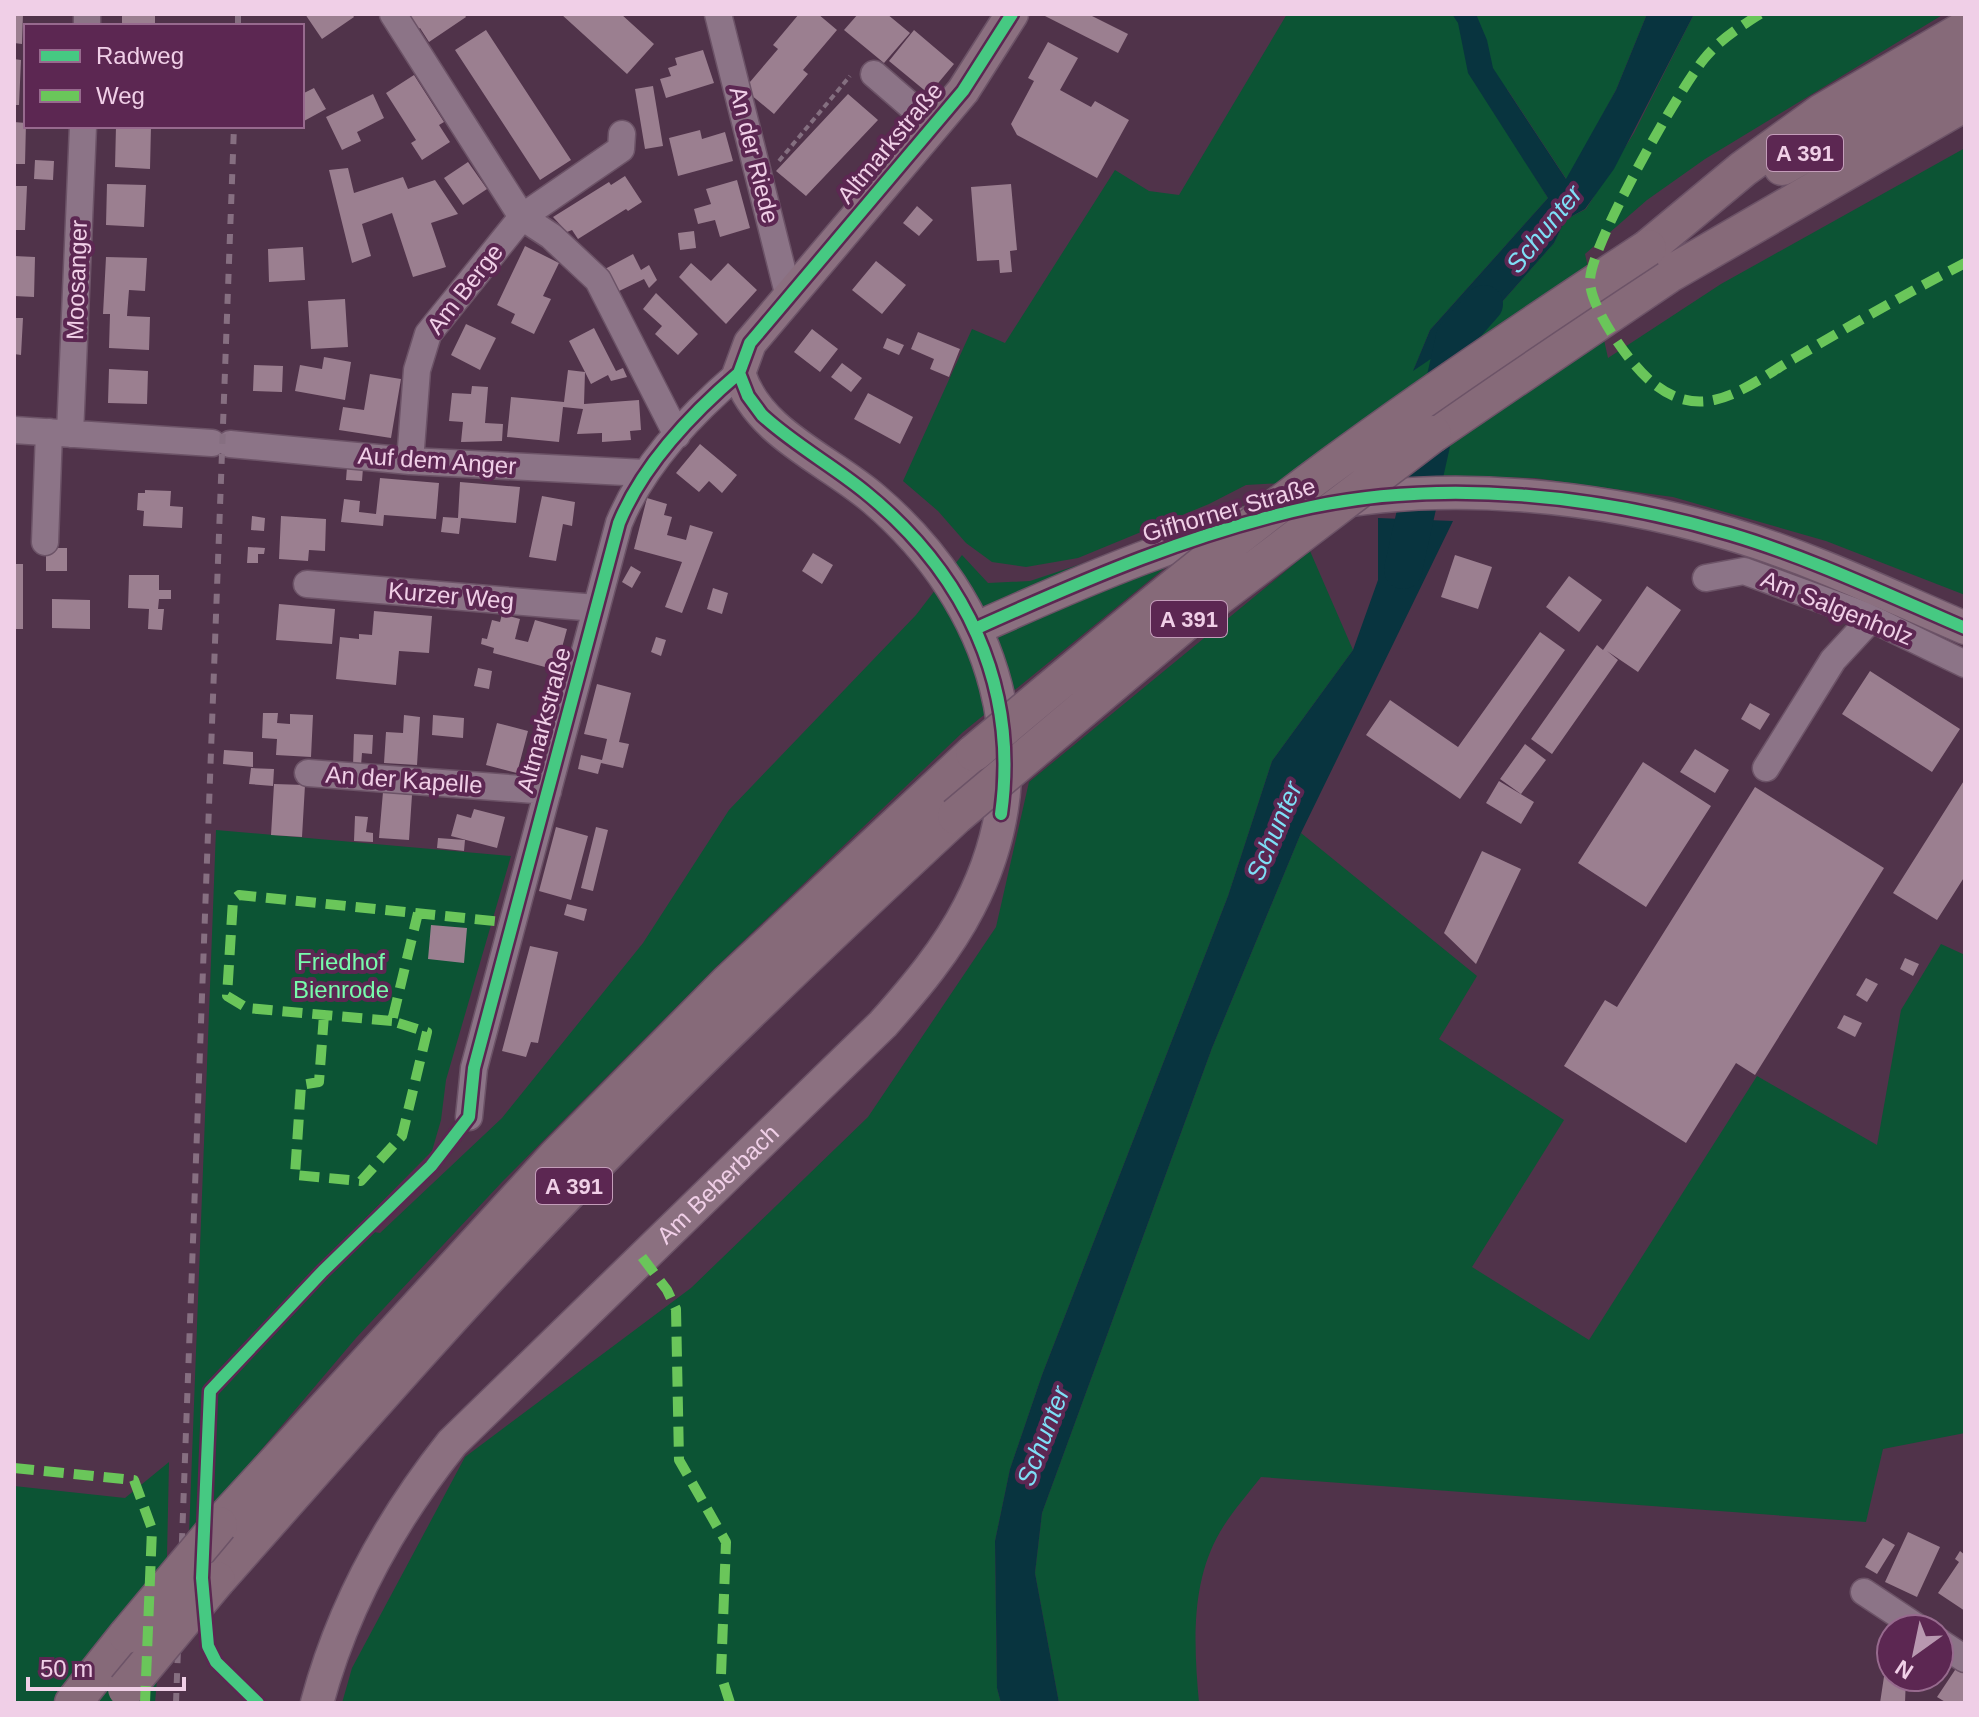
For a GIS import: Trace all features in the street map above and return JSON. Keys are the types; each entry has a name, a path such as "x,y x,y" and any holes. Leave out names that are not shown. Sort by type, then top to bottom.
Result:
{"highway":[{"path":"1648,248 1743,169 1822,112 1965,29"},
{"name":"A 391","path":"73,1703 219,1525 556,1157 728,983 974,753 1170,591 1326,469 1493,350 1648,248 1839,133 1965,64"},
{"name":"A 391","path":"121,1696 217,1580 393,1382 582,1178 754,1005 956,816 1181,625 1480,401 1620,306 1965,103"},
{"path":"1930,121 1965,113"}],"main road":[{"name":"Altmarkstraße","path":"739,373 750,343 982,66 1012,14"},
{"path":"739,373 748,396 770,423 866,492 918,541 949,579 977,628"},
{"name":"Gifhorner Straße","path":"977,628 1129,562 1238,526 1313,507 1391,498 1483,496 1577,502 1701,525 1793,555 1965,628"},
{"name":"Am Beberbach","path":"317,1703 333,1652 361,1583 401,1513 452,1443 851,1057 908,996 954,933 993,850 1004,790 1001,706 977,628"}],"street":[{"path":"393,14 522,217 551,236 598,280 677,435"},
{"name":"An der Riede","path":"718,14 789,297"},
{"path":"874,74 934,126"},
{"name":"Moosanger","path":"45,542 60,433 83,128"},
{"name":"Am Berge","path":"410,461 421,350 428,334 522,217 621,149 622,134"},
{"name":"Altmarkstraße","path":"469,1117 474,1068 619,523 630,496 645,473 677,435 739,373"},
{"name":"Auf dem Anger","path":"14,430 221,443 410,461 645,473"},
{"name":"Am Salgenholz","path":"1706,578 1744,571 1871,619 1965,664"},
{"name":"Kurzer Weg","path":"307,584 596,608"},
{"path":"1766,768 1833,660 1871,619"},
{"name":"An der Kapelle","path":"308,773 548,791"},
{"path":"1864,1592 1896,1613"}],"path":[{"path":"761,182 865,58 874,74"}],"green space":[{"path":"1287,14 1647,14 1616,90 1567,180 1507,89 1493,109 1548,198 1430,330 1414,369 1494,311 1554,243 1565,220 1586,209 1634,133 1694,14 1944,14 1705,159 1647,200 1585,254 1608,358 1721,284 1965,148 1965,595 1826,541 1673,497 1535,478 1430,475 1246,485 1209,504 1078,558 1026,567 992,562 966,543 938,511 903,481 972,329 1005,343 1115,170 1149,191 1179,195"},
{"name":"Friedhof Bienrode","path":"1231,514 963,732 716,967 502,1182 356,1338 189,1535 216,830 511,856 446,1080 441,1120 432,1151 355,1229 380,1233 502,1118 643,943 729,810 916,615 962,555 988,583 1030,581"},
{"path":"1310,551 1353,650 1272,761 1228,896 1042,1375 1010,1469 995,1541 997,1688 1001,1703 342,1703 352,1668 465,1457 691,1288 868,1117 996,927 1029,782"},
{"path":"1301,833 1477,976 1439,1039 1564,1120 1472,1267 1589,1340 1757,1076 1877,1145 1901,1010 1941,944 1965,955 1965,1433 1883,1449 1866,1522 1261,1477 1220,1532 1203,1572 1196,1616 1199,1703 1059,1703 1035,1573 1042,1513 1212,1048"},
{"path":"169,1462 167,1556 155,1703 14,1703 14,1486 125,1498"}],"water":[{"path":"1452,14 1476,14 1487,40 1493,68 1566,179 1616,90 1647,14 1694,14 1614,169 1585,209 1565,220 1554,243 1494,311 1469,333 1413,371 1430,330 1548,198 1468,73 1458,23"},
{"path":"1378,518 1453,521 1301,833 1212,1048 1042,1513 1035,1573 1059,1703 1001,1703 997,1688 995,1541 1010,1469 1042,1375 1228,896 1272,761 1353,650 1378,580"}],"building":[{"path":"14,14 23,14 22,44 14,43"},
{"path":"122,14 155,14 155,24 122,24"},
{"path":"305,14 352,14 354,17 322,39"},
{"path":"402,14 464,14 466,17 429,42 420,28 414,32"},
{"path":"561,14 621,14 654,44 627,74"},
{"path":"799,14 818,14 837,30 803,70 808,74 774,114 744,89 778,49 773,45"},
{"path":"858,14 887,14 910,33 884,63 844,30"},
{"path":"1041,14 1088,14 1128,34 1118,53"},
{"path":"486,30 571,160 540,180 455,50"},
{"path":"914,30 954,64 929,94 889,61"},
{"path":"1048,42 1078,58 1060,90 1091,107 1095,101 1129,120 1097,178 1017,135 1011,124 1034,81 1028,78"},
{"path":"703,50 714,83 666,98 660,79 671,76 668,68 677,65 675,58"},
{"path":"14,59 21,60 19,105 14,105"},
{"path":"414,75 444,122 439,125 450,142 422,160 411,143 416,140 386,93"},
{"path":"653,86 663,146 645,149 635,89"},
{"path":"314,88 326,109 304,121 304,93"},
{"path":"373,94 384,118 357,132 361,141 342,150 326,117"},
{"path":"848,94 878,120 806,196 776,171"},
{"path":"14,122 24,123 25,164 14,164"},
{"path":"116,128 151,128 150,169 115,167"},
{"path":"700,130 702,139 725,132 733,161 678,176 669,138"},
{"path":"35,160 54,161 53,180 34,179"},
{"path":"468,162 487,189 463,205 444,178"},
{"path":"348,168 354,193 403,177 408,189 435,180 458,214 431,223 446,267 413,277 392,213 362,224 371,256 352,263 329,170"},
{"path":"625,176 642,202 628,211 626,209 578,239 572,230 567,232 553,217 609,182 611,185"},
{"path":"737,180 750,228 720,237 715,220 698,224 694,209 711,204 706,189"},
{"path":"107,184 146,185 144,227 106,225"},
{"path":"1011,184 1017,250 1010,251 1012,272 1000,273 999,260 977,261 971,187"},
{"path":"14,186 27,186 25,230 14,230"},
{"path":"917,206 933,220 919,236 903,223"},
{"path":"694,231 696,248 680,250 678,233"},
{"path":"525,246 559,263 543,296 551,299 534,334 511,323 515,314 497,305"},
{"path":"303,247 305,280 269,282 268,249"},
{"path":"633,254 641,270 649,265 657,280 649,288 644,279 617,292 605,269"},
{"path":"14,256 35,257 34,297 14,296"},
{"path":"106,257 147,258 145,291 129,290 127,316 150,317 149,350 109,348 110,314 103,314"},
{"path":"876,261 906,285 882,314 852,290"},
{"path":"691,263 711,281 728,263 757,290 726,324 679,277"},
{"path":"656,293 698,334 678,355 655,334 662,326 643,309"},
{"path":"345,299 348,347 311,349 308,301"},
{"path":"14,318 23,318 21,355 14,354"},
{"path":"466,324 496,338 480,370 451,355"},
{"path":"594,328 616,371 623,368 627,377 611,381 608,375 591,384 569,341"},
{"path":"812,329 838,349 820,372 794,352"},
{"path":"918,332 960,349 949,377 930,369 934,359 911,349"},
{"path":"887,338 904,345 899,355 883,348"},
{"path":"324,357 351,362 345,400 295,391 300,365 322,369"},
{"path":"842,363 862,378 851,392 831,377"},
{"path":"254,365 283,366 282,392 253,391"},
{"path":"109,369 148,371 147,404 108,403"},
{"path":"568,370 585,372 584,404 639,400 641,430 630,431 631,440 602,442 602,433 577,434 583,409 563,407 559,442 507,437 511,397 564,402"},
{"path":"370,374 401,379 391,438 339,430 343,407 364,410"},
{"path":"472,386 488,387 485,423 503,424 502,441 461,442 463,422 449,421 452,393 471,394"},
{"path":"868,393 913,417 900,444 854,419"},
{"path":"700,444 737,475 722,493 709,481 699,492 676,473"},
{"path":"347,467 363,468 362,481 346,480"},
{"path":"380,478 439,483 436,519 384,515 383,526 341,522 344,499 360,501 359,512 376,514"},
{"path":"460,482 520,487 516,523 461,518 459,534 441,532 443,517 458,518"},
{"path":"145,490 171,491 170,506 183,507 182,528 143,526 144,511 137,510 138,493 145,493"},
{"path":"542,496 575,502 572,526 563,524 556,561 529,557"},
{"path":"647,498 667,504 664,515 672,517 667,535 686,540 690,525 713,532 682,613 665,607 682,562 634,549"},
{"path":"252,516 265,518 264,531 251,530"},
{"path":"281,516 326,519 325,551 309,550 308,561 279,559"},
{"path":"248,547 265,548 264,554 258,554 258,563 247,563"},
{"path":"46,548 67,548 67,571 46,571"},
{"path":"813,553 833,565 822,584 802,571"},
{"path":"1455,555 1492,567 1478,609 1441,597"},
{"path":"14,564 23,564 23,629 14,629"},
{"path":"631,566 641,572 632,588 622,582"},
{"path":"129,575 159,575 159,590 171,590 171,599 159,599 158,609 164,609 162,630 148,629 149,609 128,608"},
{"path":"1569,576 1602,600 1579,632 1546,607"},
{"path":"1647,586 1681,610 1638,672 1607,651 1618,660 1552,754 1531,739 1597,645 1603,650"},
{"path":"713,588 728,593 722,614 707,609"},
{"path":"52,599 90,600 90,629 52,628"},
{"path":"279,604 335,609 332,644 276,640"},
{"path":"374,611 432,616 429,653 399,651 396,685 336,679 340,637 359,639 359,634 372,635"},
{"path":"502,614 520,619 515,639 528,642 535,620 567,629 556,670 493,653 494,648 481,644 482,638 487,639 492,620 500,622"},
{"path":"1540,632 1565,650 1460,799 1366,735 1390,700 1458,747"},
{"path":"656,637 666,640 661,656 651,652"},
{"path":"478,668 492,671 489,689 474,686"},
{"path":"1870,671 1960,729 1932,772 1842,714"},
{"path":"597,684 631,693 619,742 629,744 623,768 601,763 598,774 578,769 581,755 602,760 607,739 584,734"},
{"path":"1750,703 1770,714 1760,730 1741,719"},
{"path":"263,713 278,713 277,723 290,724 290,714 313,715 311,757 276,755 277,739 262,738"},
{"path":"404,715 420,717 417,765 384,763 386,732 403,733"},
{"path":"433,715 464,718 463,738 432,735"},
{"path":"497,723 528,731 517,773 486,765"},
{"path":"354,734 373,735 372,754 362,753 361,766 353,766"},
{"path":"1525,744 1546,760 1521,794 1500,779"},
{"path":"1695,749 1729,770 1715,793 1680,772"},
{"path":"224,750 253,752 253,767 223,764"},
{"path":"1643,762 1711,806 1646,907 1578,863"},
{"path":"251,768 274,769 273,786 249,784"},
{"path":"1965,779 1965,876 1937,920 1893,893"},
{"path":"1499,781 1534,802 1521,824 1486,803"},
{"path":"274,784 305,785 302,837 271,835"},
{"path":"1755,787 1884,868 1755,1075 1736,1063 1686,1143 1564,1066 1605,1000 1617,1007"},
{"path":"383,792 412,795 409,840 379,838"},
{"path":"474,809 505,817 497,848 451,836 457,814 471,818"},
{"path":"355,816 368,817 366,832 373,833 373,842 354,841"},
{"path":"556,827 588,836 571,900 539,891"},
{"path":"596,827 608,830 593,891 581,888"},
{"path":"438,838 465,840 464,851 437,848"},
{"path":"1482,851 1521,869 1476,964 1444,933"},
{"path":"567,904 587,909 584,921 564,915"},
{"path":"431,925 467,928 464,963 428,959"},
{"path":"530,946 558,952 538,1043 531,1042 526,1057 502,1051"},
{"path":"1905,958 1919,964 1913,976 1900,969"},
{"path":"1866,978 1878,984 1867,1002 1856,995"},
{"path":"1844,1015 1862,1023 1855,1037 1837,1028"},
{"path":"1908,1532 1940,1547 1917,1597 1885,1582"},
{"path":"1883,1538 1895,1545 1877,1574 1865,1567"},
{"path":"1960,1551 1965,1555 1965,1611 1938,1593 1959,1562 1955,1559"},
{"path":"1959,1664 1965,1668 1965,1703 1947,1703 1937,1697 1940,1693 1955,1693 1955,1670"},
{"path":"1882,1693 1905,1693 1905,1703 1880,1703"}],"waterway":[{"name":"Schunter","path":"1403,570 1455,337 1484,304"}],"railway":[{"path":"238,14 238,24"},
{"path":"176,1703 234,128"}],"marked path":[{"path":"1760,14 1716,46 1692,76 1638,168 1594,261 1590,280 1594,301 1606,325 1629,357 1651,382 1670,394 1691,401 1714,400 1745,388 1858,321 1965,263"},
{"path":"392,1021 247,1008 227,996 233,900 239,895 513,923"},
{"path":"324,1015 319,1082 301,1085 295,1175 361,1181 402,1136 427,1032 392,1021 418,913"},
{"path":"642,1257 667,1290 676,1309 679,1460 726,1542 721,1675 730,1703"},
{"path":"14,1468 134,1480 152,1529 145,1703"}],"cycle path":[{"path":"1001,814 1004,766 1001,721 992,677 977,635 957,595 931,558 900,524 865,492 762,415 748,396 739,373 750,343 963,91 1012,14"},
{"path":"258,1703 216,1662 208,1646 202,1578 210,1391 323,1271 431,1166 469,1117 474,1068 619,523 641,480 670,441 703,405 739,373"},
{"path":"977,628 1141,558 1268,517 1362,499 1468,493 1575,501 1680,520 1820,566 1965,628"}]}
